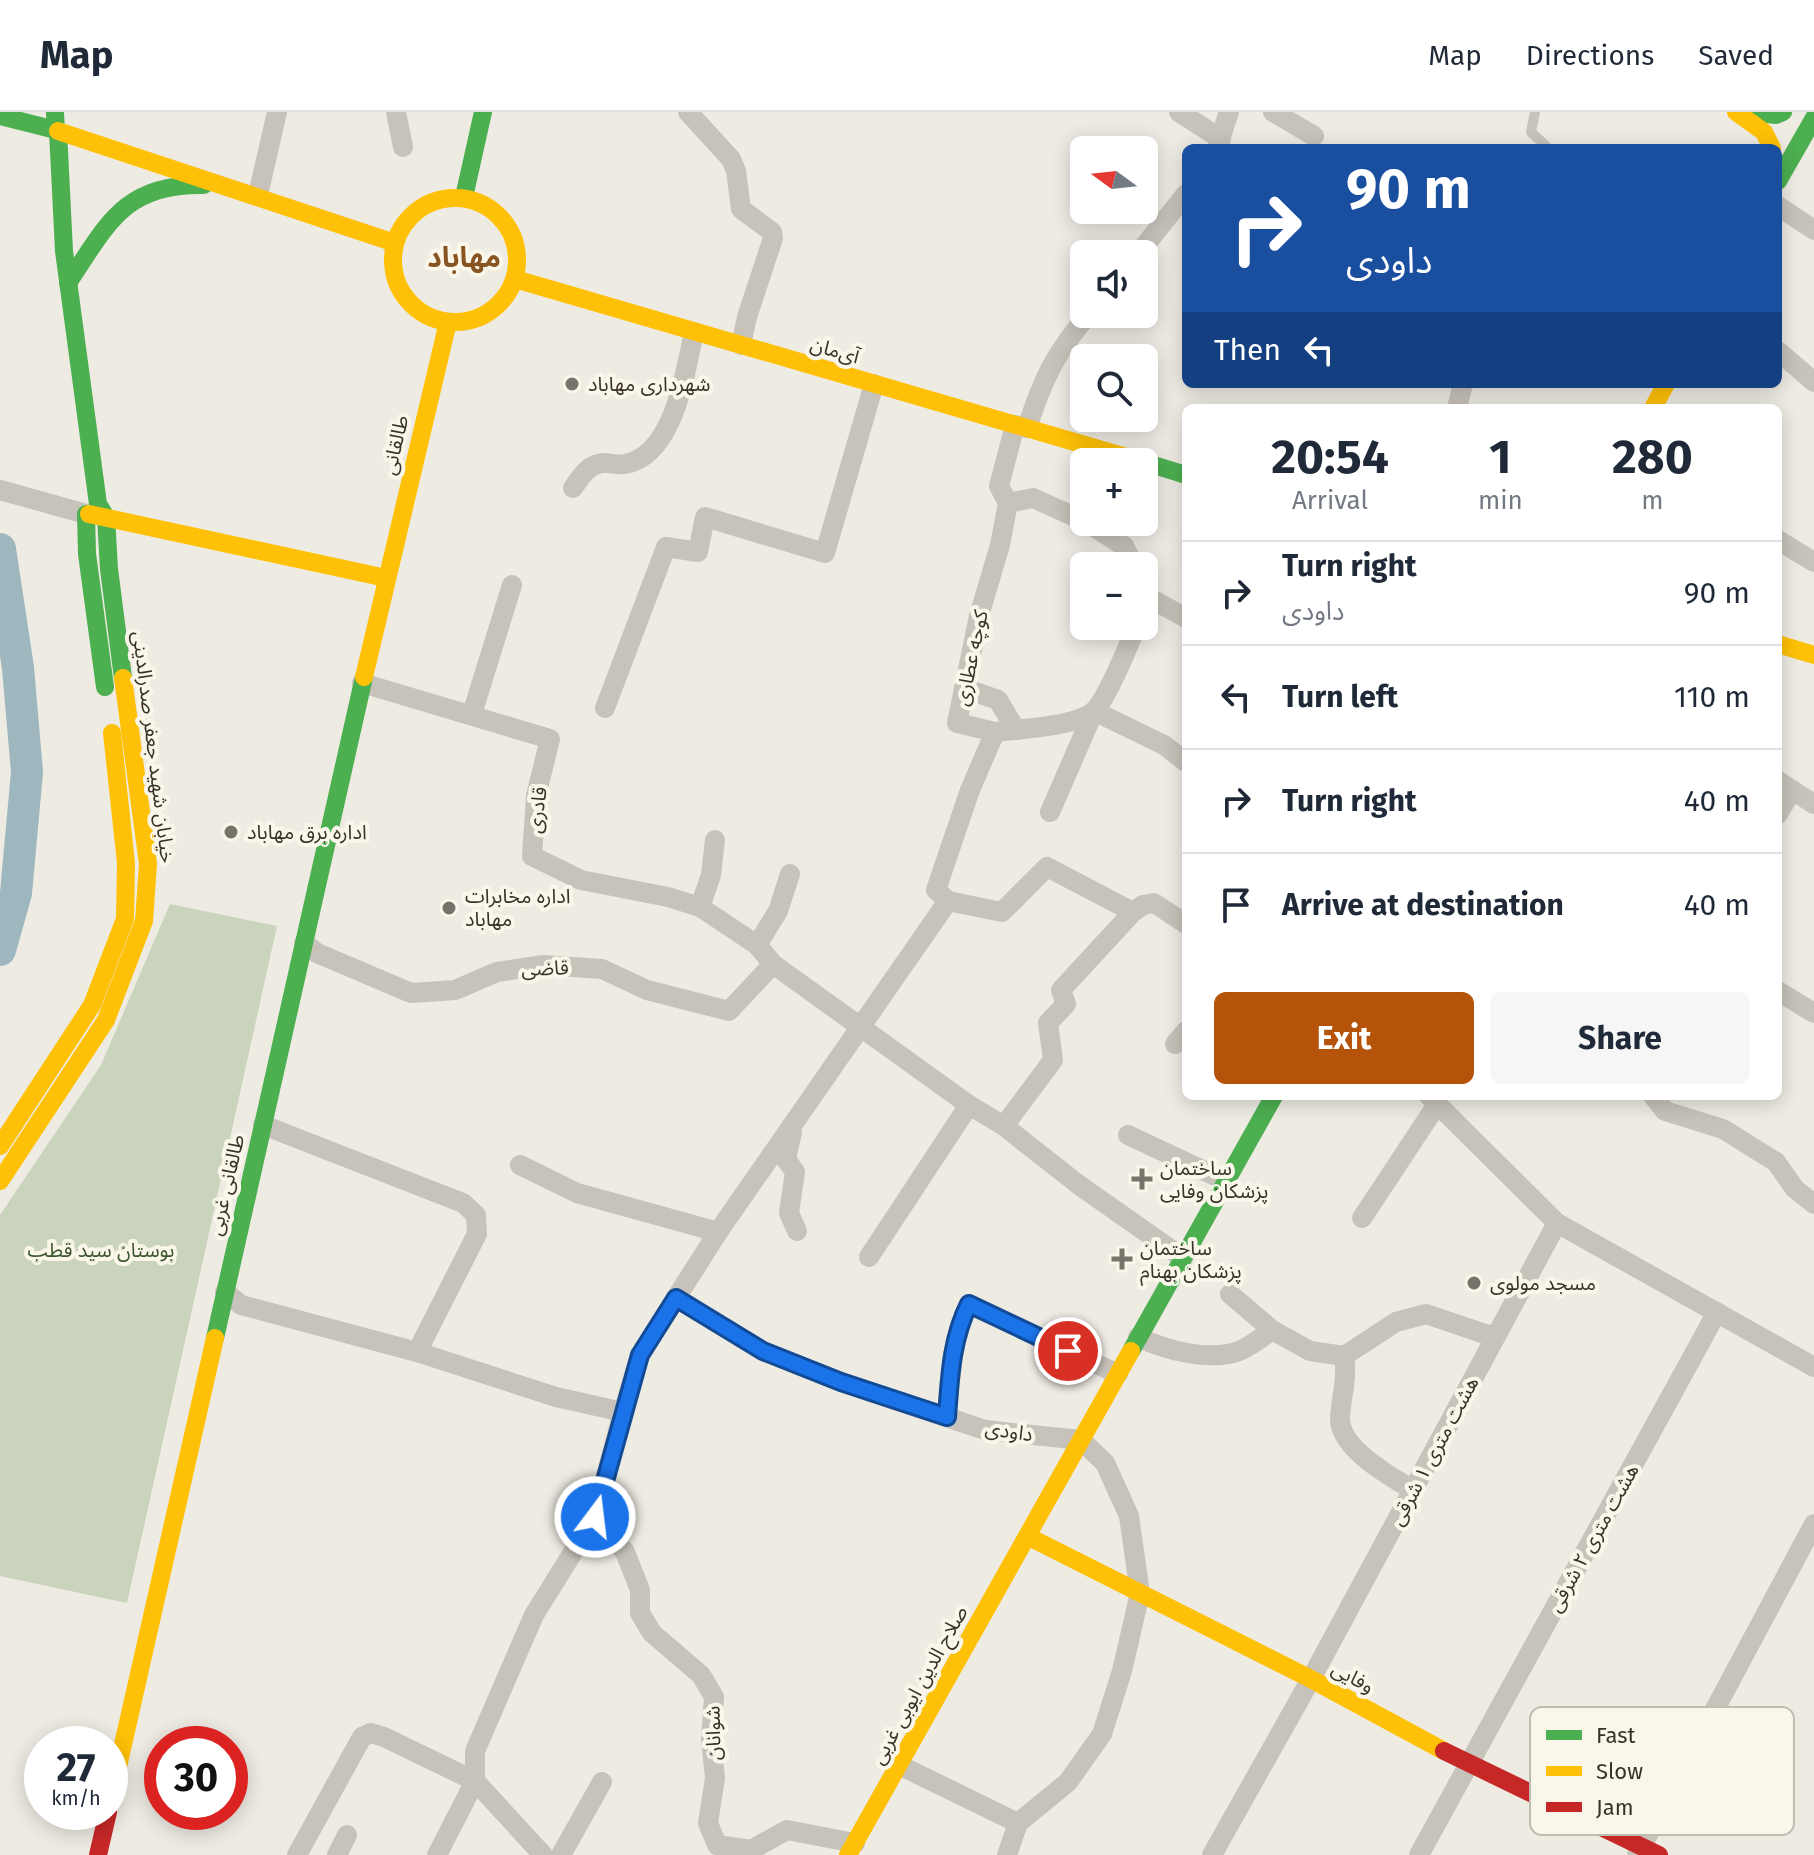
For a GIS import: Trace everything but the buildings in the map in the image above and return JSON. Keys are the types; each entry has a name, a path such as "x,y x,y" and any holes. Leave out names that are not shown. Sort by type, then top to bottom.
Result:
{"street":[{"path":"71,112 97,146"},
{"path":"258,195 277,112"},
{"path":"396,112 403,147"},
{"path":"464,197 483,112"},
{"path":"688,112 731,159 736,171 741,209 772,232 773,238 741,345"},
{"path":"1179,112 1219,143 1229,112"},
{"path":"1273,112 1314,136"},
{"path":"1736,112 1764,132 1770,144"},
{"path":"1750,112 1776,115 1783,112"},
{"path":"8,118 55,121 97,146 258,195 395,243"},
{"path":"1782,174 1814,118"},
{"name":"خیابان شهید جعفر صدرالدینی","path":"0,1181 106,1020 144,921 148,864 68,283 55,121"},
{"path":"68,283 118,211 150,192 190,184 228,187"},
{"path":"464,197 481,202 497,212 509,226 516,243 518,261 515,279 505,298 489,313 469,321 448,322 429,317 414,307 402,293 395,276 393,257 395,243 406,220 422,206 442,198 464,197"},
{"path":"1149,240 1182,199"},
{"path":"1782,209 1814,230"},
{"name":"آی‌مان","path":"515,279 1095,448"},
{"name":"طالقانی","path":"386,578 448,322"},
{"name":"کوچه عطاری","path":"995,732 957,723 979,616 1000,545 1008,503 999,486 1047,370 1077,328"},
{"path":"573,488 584,471 600,463 623,465 646,456 662,434 678,401 694,332"},
{"path":"1782,354 1814,382"},
{"path":"605,708 666,547 698,552 705,517 825,553 874,384"},
{"name":"آی‌مان","path":"1158,466 1182,474"},
{"path":"0,490 386,578"},
{"path":"1008,503 1033,498 1070,515"},
{"name":"خیابان شهید جعفر صدرالدینی","path":"0,1146 92,1005 125,919 126,863 87,554 97,511"},
{"path":"1108,536 1124,546 1127,552"},
{"path":"1782,542 1814,562"},
{"name":"طالقانی غربی","path":"127,1726 386,578"},
{"path":"472,714 512,585"},
{"path":"1158,604 1182,616"},
{"path":"1050,812 1094,711 1131,640"},
{"path":"1782,645 1814,655"},
{"name":"قادری","path":"362,683 550,739 536,796 532,856 581,880 668,897 700,907 757,945 773,964 969,1105 1004,1126 1079,1185 1183,1258"},
{"path":"964,688 998,700 1016,730"},
{"path":"1133,912 1047,867 1002,912 948,901 936,890 970,790 995,732 1062,724 1094,711 1164,745 1182,759"},
{"path":"1785,786 1814,804"},
{"path":"700,907 711,875 715,840"},
{"path":"757,945 778,911 790,874"},
{"path":"437,1855 475,1781 475,1751 534,1615 595,1517 640,1355 718,1232 948,901"},
{"path":"1004,1126 1053,1060 1048,1023 1066,1004 1061,990 1143,905 1154,903 1182,921"},
{"name":"قاضی","path":"304,943 317,953 411,993 455,990 497,972 543,965 602,969 647,990 729,1011 773,964"},
{"path":"1782,993 1814,1013"},
{"name":"صلاح الدین ایوبی غربی","path":"852,1849 1272,1100"},
{"path":"1362,1218 1434,1100 1557,1223 1814,1367"},
{"path":"1656,1100 1665,1111 1723,1129 1776,1162 1795,1189 1814,1204"},
{"path":"869,1257 969,1105"},
{"path":"795,1119 786,1159 795,1172 789,1213 797,1231"},
{"path":"263,1125 463,1203 476,1215 477,1234 417,1352"},
{"path":"1128,1135 1226,1181"},
{"path":"520,1165 577,1193 718,1232"},
{"name":"هشت متری ۱ شرقی","path":"1212,1855 1311,1679 1557,1223"},
{"path":"225,1292 241,1305 417,1352 556,1397 623,1412"},
{"path":"1230,1294 1272,1330 1310,1351 1344,1356 1396,1322 1426,1314 1494,1337"},
{"name":"داودی","path":"676,1298 763,1351 841,1382 985,1430 1081,1440"},
{"path":"947,1417 952,1353 961,1319 969,1304 1118,1374"},
{"name":"هشت متری ۲ شرقی","path":"1419,1855 1717,1312"},
{"path":"1138,1337 1173,1352 1212,1355 1239,1351 1272,1330"},
{"path":"1344,1356 1347,1374 1340,1422 1349,1440 1374,1467 1413,1490"},
{"path":"1007,1855 1018,1823 1068,1782 1102,1734 1122,1671 1140,1593 1129,1516 1105,1463 1081,1440"},
{"name":"شوانان","path":"595,1517 625,1552 640,1590 640,1613 652,1633 701,1675 714,1697 711,1739 715,1778 708,1823 717,1845 751,1850 787,1830 852,1849"},
{"path":"1720,1707 1814,1524"},
{"name":"وفایی","path":"1027,1536 1311,1679 1530,1795"},
{"path":"297,1855 362,1737 371,1733 475,1781 543,1855"},
{"path":"899,1765 1018,1823"},
{"path":"561,1855 602,1782"},
{"path":"104,1851 106,1830"},
{"path":"337,1855 347,1835"},
{"name":"وفایی","path":"1612,1835 1646,1852"}],"lane":[{"path":"1535,112 1531,132 1544,144"}],"green space":[{"name":"بوستان سید قطب","path":"170,904 277,926 127,1603 0,1576 0,1215 101,1065"}],"waterway":[{"path":"0,549 18,668 27,772 16,893 0,950"}],"traffic: fast":[{"path":"464,197 483,112"},
{"path":"1750,112 1776,115 1783,112"},
{"path":"0,116 56,130 55,113"},
{"path":"1782,174 1814,118"},
{"path":"58,131 64,251 98,504 106,517 109,569 123,678"},
{"path":"68,283 107,226 136,200 154,191 204,185"},
{"path":"1158,466 1182,474"},
{"path":"86,514 87,554 105,687"},
{"path":"215,1338 364,677"},
{"path":"1131,1351 1272,1100"}],"traffic: slow":[{"path":"1736,112 1764,132 1770,144"},
{"path":"58,131 395,243"},
{"path":"455,198 479,202 499,216 513,236 517,260 513,284 499,304 479,318 455,322 431,318 411,304 397,284 393,260 397,236 411,216 431,202 455,198"},
{"path":"515,279 1095,448"},
{"path":"364,677 448,322"},
{"path":"1655,404 1664,388"},
{"path":"89,514 386,578"},
{"path":"1782,645 1814,655"},
{"path":"0,1181 106,1020 144,921 148,864 123,678"},
{"path":"0,1146 92,1005 125,919 126,863 112,733"},
{"path":"127,1726 215,1338"},
{"path":"848,1855 1131,1351"},
{"path":"1027,1536 1311,1679 1444,1751"}],"traffic: jam":[{"path":"1444,1751 1530,1793"},
{"path":"98,1855 104,1830"},
{"path":"1618,1835 1659,1855"}],"place":[{"name":"شهرداری مهاباد","path":"572,384"},
{"name":"اداره برق مهاباد","path":"231,832"},
{"name":"اداره مخابرات مهاباد","path":"449,908"},
{"name":"ساختمان پزشکان وفایی","path":"1142,1179"},
{"name":"ساختمان پزشکان بهنام","path":"1122,1259"},
{"name":"مسجد مولوی","path":"1474,1283"}],"district":[{"name":"مهاباد","path":"464,257"}],"route":[{"path":"595,1517 640,1355 676,1298 763,1351 841,1382 947,1417 952,1353 961,1319 969,1304 1068,1351"}]}
